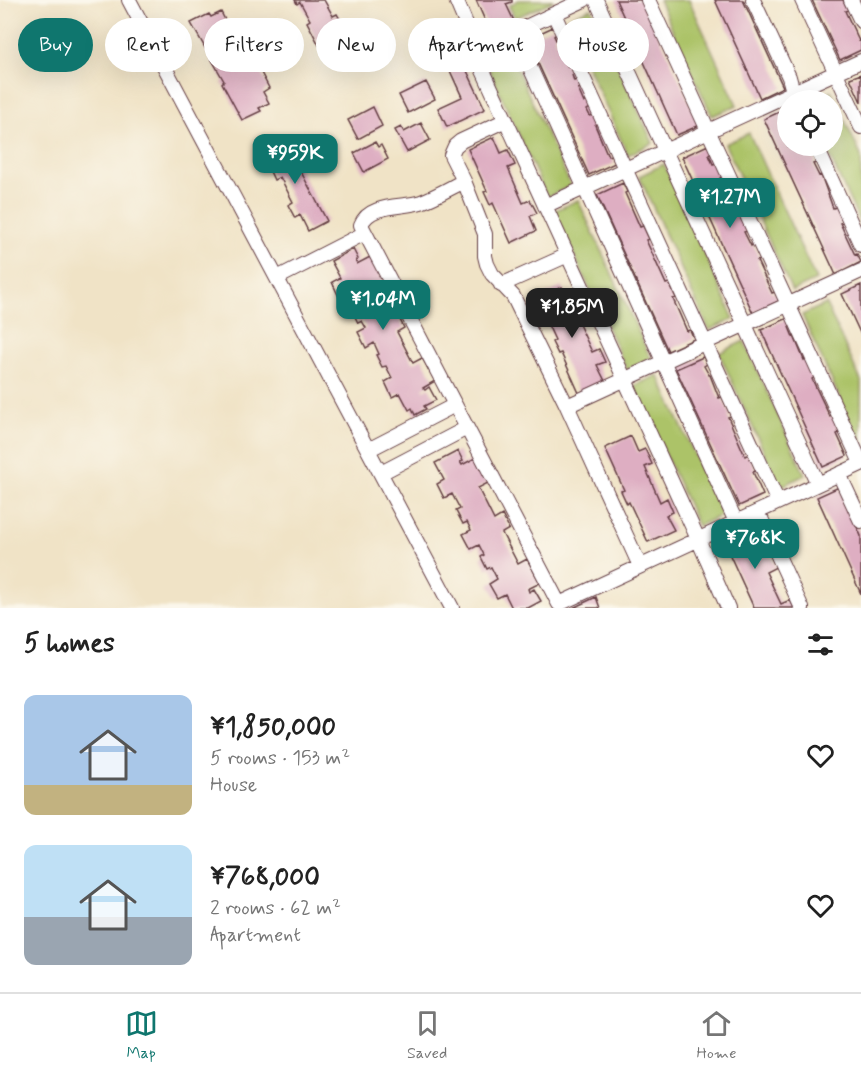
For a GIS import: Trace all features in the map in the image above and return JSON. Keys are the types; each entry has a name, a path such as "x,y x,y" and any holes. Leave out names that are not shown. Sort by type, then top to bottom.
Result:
{"street":[{"path":"129,0 452,608"},
{"path":"456,0 464,18"},
{"path":"545,18 566,4 584,0"},
{"path":"596,0 818,484"},
{"path":"464,181 421,202 386,207 366,217 361,225 559,604 861,464 648,0"},
{"path":"753,0 793,90"},
{"path":"802,0 861,127"},
{"path":"851,0 861,21"},
{"path":"554,14 778,502"},
{"path":"806,90 861,61"},
{"path":"484,72 728,608"},
{"path":"532,72 736,522"},
{"path":"545,206 709,131 777,103"},
{"path":"506,120 461,141 455,146 451,155 485,234 487,264 492,274 513,296 567,406 640,566"},
{"path":"821,156 861,245"},
{"path":"277,278 365,233"},
{"path":"501,285 567,255"},
{"path":"567,406 861,271"},
{"path":"368,450 455,405"},
{"path":"381,473 467,428"},
{"path":"840,474 861,521"},
{"path":"758,512 802,608"}],"green space":[{"path":"518,0 553,1 515,18 509,6"},
{"path":"659,0 689,0 737,105 712,116"},
{"path":"591,8 596,18 568,18"},
{"path":"490,72 518,72 571,186 547,197"},
{"path":"590,72 620,72 653,143 628,155"},
{"path":"843,117 861,156 861,225 830,156 843,156"},
{"path":"749,133 816,280 792,291 725,144"},
{"path":"664,164 734,319 709,330 639,176"},
{"path":"578,200 651,359 627,370 554,211"},
{"path":"826,304 861,381 861,445 802,315"},
{"path":"744,341 805,475 780,487 719,353"},
{"path":"658,375 722,515 698,526 634,386"}],"building":[{"path":"295,0 324,0 333,16 337,14 339,18 316,18 316,39 307,22 310,20 300,2 297,4"},
{"path":"476,0 512,0 506,4 513,18 484,18"},
{"path":"616,0 643,0 700,125 677,135 649,72 649,18 624,18"},
{"path":"715,0 743,0 783,87 760,98"},
{"path":"812,0 843,0 848,10 845,11 859,41 861,40 861,50 840,60"},
{"path":"221,12 224,18 204,18 204,46 192,22 209,14 211,17"},
{"path":"553,27 557,42 557,72 573,72 574,81 577,80 581,88 578,89 584,103 587,101 590,108 587,110 590,116 593,115 608,156 611,155 615,163 589,175 542,72 545,72 545,31"},
{"path":"219,72 261,72 269,88 263,92 269,103 259,108 261,111 242,120 222,83 224,81"},
{"path":"451,72 468,72 485,109 447,127 438,108 462,97"},
{"path":"861,74 861,102 850,78"},
{"path":"426,82 435,99 408,113 399,95"},
{"path":"373,107 382,126 358,139 348,120"},
{"path":"777,113 777,147 764,119"},
{"path":"421,123 430,140 407,152 395,130 401,127 404,132"},
{"path":"494,137 501,153 508,150 515,165 508,168 523,203 530,200 537,213 530,216 536,231 511,243 493,203 490,205 484,192 487,191 468,149"},
{"path":"283,138 327,221 308,231 300,215 295,218 288,205 293,202 280,177 274,180 268,167 273,165 264,148"},
{"path":"375,142 378,147 381,145 388,159 364,172 354,153"},
{"path":"708,145 713,164 716,163 725,189 728,188 734,201 731,202 736,214 739,213 747,231 744,232 751,246 753,244 760,260 757,261 772,293 775,292 779,301 753,313 682,157"},
{"path":"781,156 813,156 816,163 813,164 819,176 821,175 833,208 836,207 843,222 840,223 855,255 857,254 861,262 836,275"},
{"path":"623,183 627,192 625,193 640,227 643,226 649,239 646,240 666,284 669,283 676,298 673,299 687,331 690,330 694,339 668,351 597,195"},
{"path":"353,249 358,259 357,264 370,257 384,281 373,287 389,318 397,314 404,328 397,332 413,363 422,358 435,381 423,388 425,390 429,387 436,400 424,406 426,409 415,415 412,408 409,410 400,393 392,397 385,382 392,378 386,366 382,367 376,355 379,354 374,343 366,348 358,332 366,328 362,321 358,323 352,310 355,308 347,292 339,297 332,282 340,278 331,261"},
{"path":"861,285 861,335 842,294"},
{"path":"562,287 569,303 576,299 583,315 576,318 592,352 599,349 605,362 597,365 605,381 579,393 561,353 558,354 552,342 555,340 536,299"},
{"path":"788,318 793,337 804,360 807,358 815,377 812,379 830,417 833,415 841,432 837,434 847,456 823,467 761,330"},
{"path":"703,357 707,364 704,366 719,398 722,397 731,416 728,417 745,456 749,454 756,471 753,472 763,495 739,506 676,369"},
{"path":"631,436 638,452 645,449 652,464 645,467 660,502 667,498 673,512 666,515 674,530 648,542 629,502 627,504 621,491 624,490 605,448"},
{"path":"458,451 463,461 460,462 462,465 475,458 488,483 478,488 494,520 502,515 509,529 502,533 518,564 527,559 540,583 528,589 529,592 534,589 541,601 528,608 512,608 505,594 497,598 489,584 497,579 491,567 487,569 481,557 484,555 479,545 471,549 463,534 471,530 467,522 463,524 456,511 460,509 452,494 444,498 437,484 444,480 435,463"},
{"path":"839,487 861,536 861,594 817,497"},
{"path":"747,529 754,544 763,540 776,567 766,572 781,604 790,600 794,608 754,608 723,540"},
{"path":"596,597 600,608 573,608"}]}
